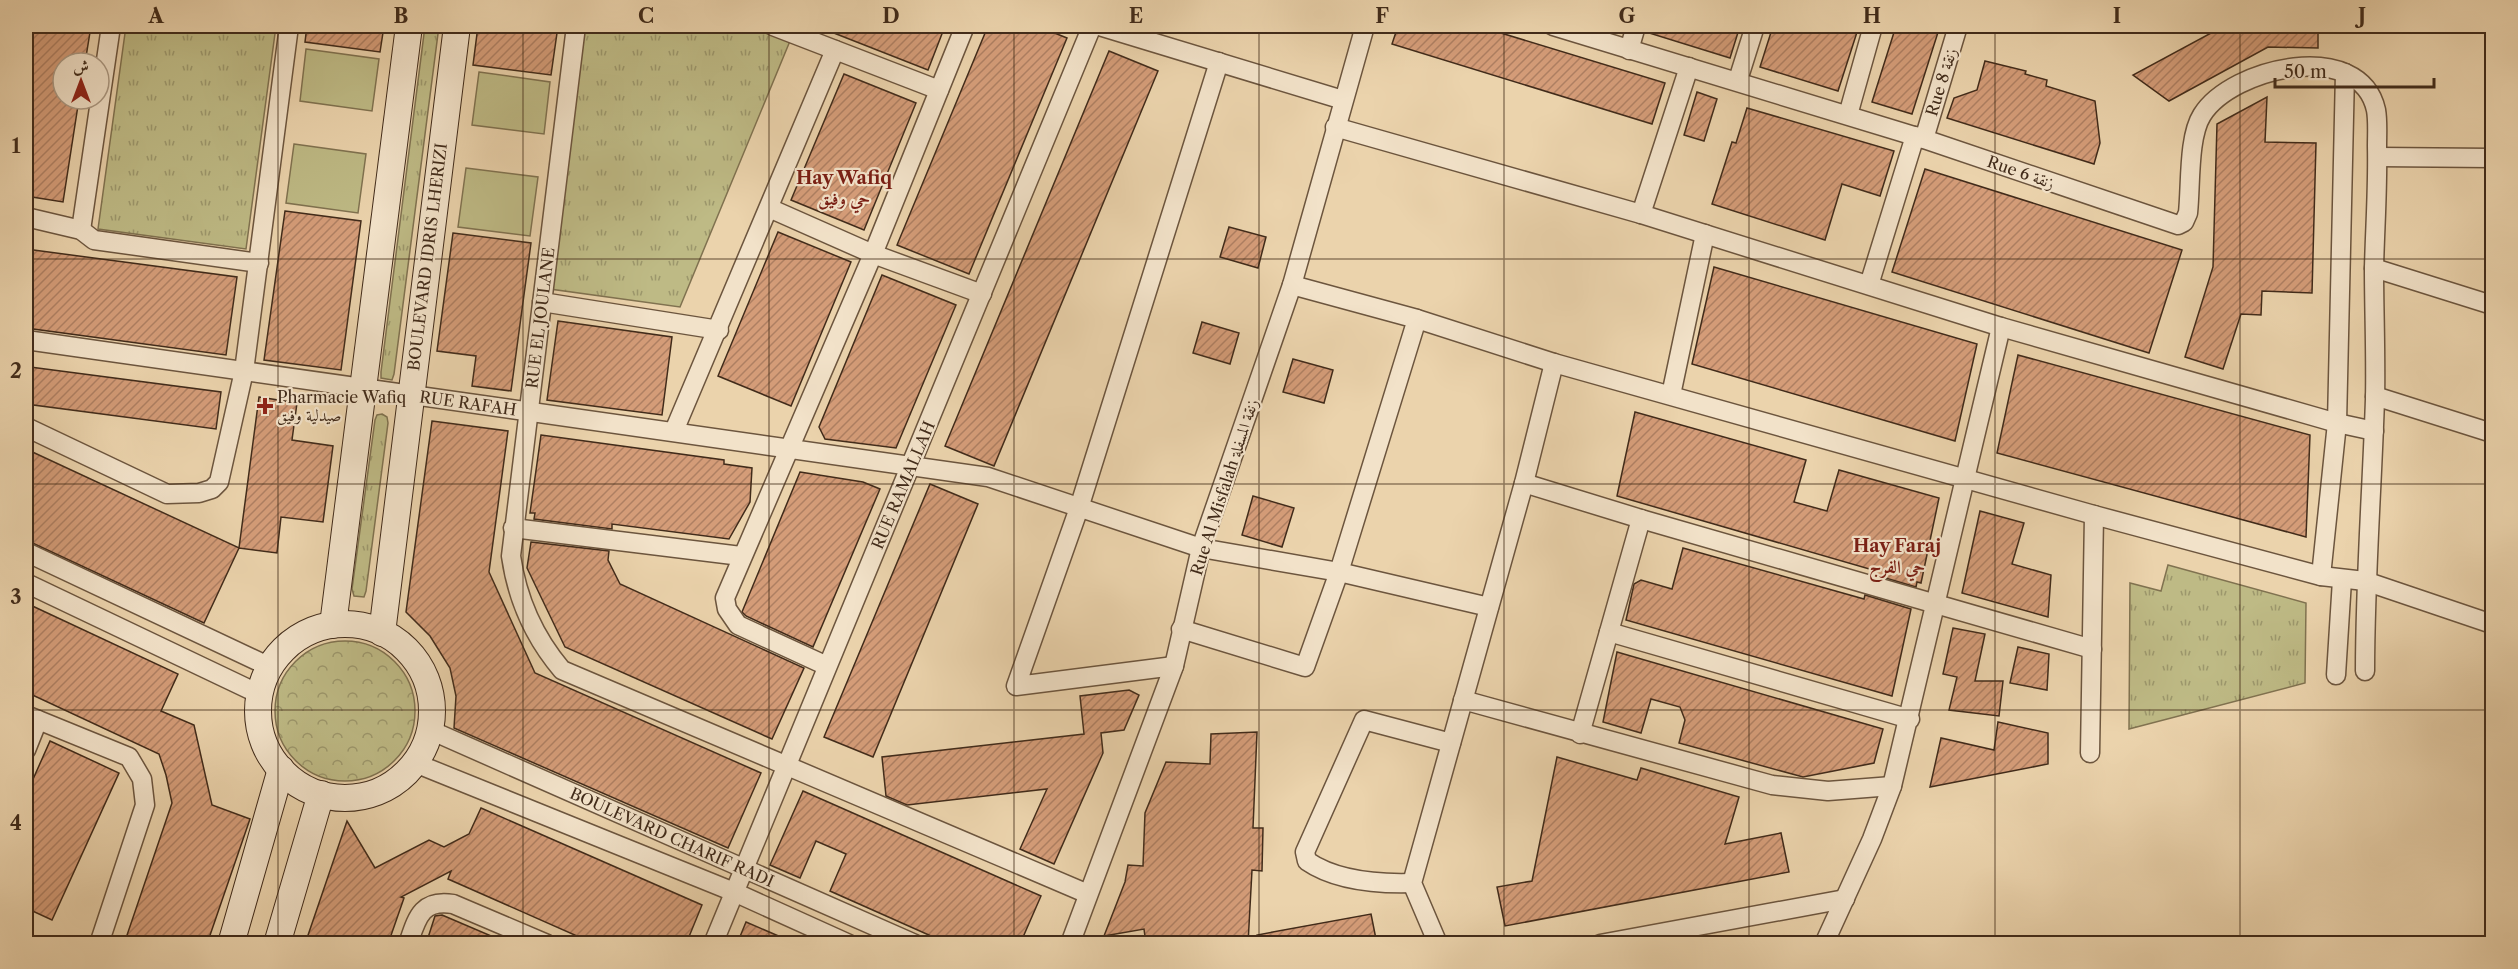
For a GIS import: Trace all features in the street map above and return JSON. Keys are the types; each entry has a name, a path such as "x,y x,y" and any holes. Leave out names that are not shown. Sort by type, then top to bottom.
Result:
{"main road":[{"path":"333,625 409,26"},
{"name":"BOULEVARD IDRIS LHERIZI","path":"382,633 457,26"},
{"path":"333,625 355,625 382,633 405,648 424,675 432,700 430,730 415,763 396,781 373,793 347,798 321,795 299,785 281,769 268,752 261,733 259,694 270,667 282,651 297,639 333,625"},
{"path":"231,944 281,769"},
{"path":"277,944 321,795"}],"street":[{"path":"81,230 111,26"},
{"path":"26,427 167,494 199,493 212,489 219,482 244,371 289,26"},
{"name":"RUE EL JOULANE","path":"576,26 530,411 510,556 522,604 551,656 562,670 785,767"},
{"path":"773,26 939,90"},
{"path":"827,666 738,625 727,609 725,598 741,556 873,254 965,26"},
{"name":"RUE RAMALLAH","path":"713,944 1092,26"},
{"path":"1099,26 1343,100"},
{"name":"Rue Al Misfalah زنقة المسفلة","path":"1070,944 1174,666 1201,548 1292,285 1365,26"},
{"name":"Rue 6 زنقة","path":"1553,26 1738,80 1920,137 2178,225 2184,222 2188,213 2195,132 2203,114 2215,102 2258,75 2281,68 2308,66 2346,73"},
{"path":"1629,50 1636,26"},
{"path":"1738,80 1755,26"},
{"path":"1848,115 1873,26"},
{"name":"Rue 8 زنقة","path":"1869,285 1958,26"},
{"path":"674,431 836,50"},
{"path":"1174,666 1016,686 1079,508 1219,62"},
{"path":"1641,214 1689,67"},
{"path":"2346,73 2365,86 2373,98 2377,113 2378,157 2374,268 2375,396 2365,581 2365,671"},
{"path":"2321,576 2337,423 2346,73"},
{"path":"1335,128 1641,214 2001,327 2337,423 2374,431"},
{"path":"2378,157 2493,159"},
{"path":"770,208 873,254 982,294"},
{"path":"26,217 81,230 94,240 259,263"},
{"path":"1671,395 1705,234"},
{"path":"2374,268 2493,305"},
{"path":"1292,285 1417,319 1554,363 2094,515 2321,576 2365,581 2493,624"},
{"path":"542,303 718,330"},
{"path":"1181,629 1305,667 1339,572 1417,319"},
{"path":"1824,944 1872,840 1892,786 1910,719 2001,327"},
{"name":"RUE RAFAH","path":"26,340 988,477 1201,548 1339,572 1489,607"},
{"path":"1438,944 1412,883 1524,483 1554,363"},
{"path":"2375,396 2493,433"},
{"path":"1524,483 2092,649"},
{"path":"2090,753 2094,515"},
{"path":"1580,734 1641,519"},
{"path":"513,528 741,556"},
{"path":"26,552 270,667"},
{"path":"2336,675 2342,580"},
{"path":"26,583 259,694"},
{"path":"1609,632 1910,719"},
{"path":"1463,700 1772,785 1828,791 1892,786"},
{"path":"26,750 32,718 129,757 145,789 145,805 99,944"},
{"path":"1412,883 1376,884 1316,867 1307,861 1305,852 1364,720 1451,743"},
{"name":"BOULEVARD CHARIF RADI","path":"430,730 915,944"},
{"name":"BOULEVARD CHARIF RADI","path":"415,763 734,892 849,944"},
{"path":"785,767 1088,894"},
{"path":"1600,944 1845,899"},
{"path":"408,944 417,919 423,910 441,902 453,904 547,944"}],"green space":[{"path":"126,26 276,26 246,249 98,229"},
{"path":"425,26 439,26 392,380 381,378 381,372"},
{"path":"585,26 749,26 790,41 680,307 550,289"},
{"path":"306,49 379,59 372,111 300,101"},
{"path":"479,72 550,82 544,134 472,125"},
{"path":"294,144 366,154 358,213 286,203"},
{"path":"466,168 538,177 530,236 458,227"},
{"path":"382,414 387,417 388,423 366,591 364,597 354,596 352,589 375,420 377,415"},
{"path":"2168,565 2306,603 2305,683 2129,729 2130,583 2161,591"},
{"path":"345,641 372,646 395,661 410,684 415,711 410,738 395,761 372,776 345,781 318,776 295,761 280,738 275,711 280,684 295,661 318,646"}],"building":[{"path":"26,26 91,26 87,51 51,51 51,111 77,111 63,202 26,196 26,139 30,107 26,106"},
{"path":"307,26 384,26 380,52 305,42"},
{"path":"478,26 558,26 551,75 473,65"},
{"path":"816,26 945,26 928,70"},
{"path":"988,26 1037,26 1067,38 969,274 897,245"},
{"path":"1398,26 1478,26 1665,83 1652,124 1392,44"},
{"path":"1647,26 1740,26 1730,58 1646,32"},
{"path":"1773,26 1859,26 1838,91 1760,67"},
{"path":"1896,26 1940,26 1912,114 1872,102"},
{"path":"2224,26 2318,26 2318,48 2268,47 2169,101 2133,75"},
{"path":"1109,51 1158,71 994,466 945,446"},
{"path":"1985,61 2026,71 2025,74 2047,80 2046,86 2095,101 2100,143 2094,164 1947,118 1954,98 1977,90"},
{"path":"844,74 916,103 864,230 791,200"},
{"path":"1697,92 1717,99 1704,141 1684,135"},
{"path":"2267,97 2265,142 2316,143 2312,293 2262,291 2261,315 2241,314 2223,369 2185,357 2213,267 2217,124"},
{"path":"1747,108 1894,151 1880,196 1842,184 1825,240 1712,204 1732,142 1736,143"},
{"path":"1925,169 2182,250 2149,353 1892,272"},
{"path":"285,211 361,221 341,370 264,360"},
{"path":"1229,227 1266,237 1258,268 1220,257"},
{"path":"778,232 851,262 791,406 718,376"},
{"path":"453,233 531,243 511,391 472,386 476,356 437,351"},
{"path":"26,249 237,277 226,355 26,328"},
{"path":"1714,267 1977,344 1955,441 1692,364"},
{"path":"882,275 956,305 896,448 825,439 819,427"},
{"path":"558,321 672,337 662,415 547,400"},
{"path":"1202,322 1239,333 1230,364 1193,353"},
{"path":"2018,355 2310,435 2306,537 1997,453"},
{"path":"1293,359 1333,370 1324,403 1283,392"},
{"path":"30,367 221,392 216,429 26,404"},
{"path":"259,397 297,403 292,440 333,446 323,522 281,517 277,553 239,548"},
{"path":"1635,412 1806,460 1794,502 1827,511 1839,470 1939,498 1921,583 1917,582 1916,587 1872,574 1873,570 1617,496"},
{"path":"432,421 508,431 489,572 535,673 761,773 728,848 454,728 456,696 450,668 430,636 406,612"},
{"path":"541,435 724,460 724,464 752,468 750,502 729,539 612,524 612,529 534,519 535,513 530,513"},
{"path":"26,449 239,548 204,623 26,540"},
{"path":"800,472 863,482 880,489 813,647 746,616 742,612"},
{"path":"930,484 978,504 873,757 824,737"},
{"path":"1253,496 1294,508 1282,547 1242,535"},
{"path":"1980,511 2024,523 2012,564 2051,575 2048,617 1962,593"},
{"path":"531,542 609,551 608,560 620,584 804,668 772,739 565,647 527,568"},
{"path":"1683,548 1864,599 1865,595 1911,609 1892,696 1626,620 1634,584 1641,580 1672,589"},
{"path":"26,603 178,674 161,711 194,725 212,805 250,819 207,944 124,944 172,803 166,775 159,754 26,692"},
{"path":"1953,628 1985,634 1975,681 2003,681 1999,716 1949,710 1957,677 1943,674"},
{"path":"2018,647 2049,654 2047,690 2010,683"},
{"path":"1617,652 1883,729 1874,763 1803,777 1679,743 1685,720 1680,707 1651,699 1641,733 1603,722"},
{"path":"1129,690 1139,695 1124,730 1101,733 1103,753 1054,864 1020,849 1047,789 907,805 886,796 882,757 1084,734 1080,696"},
{"path":"1998,722 2048,733 2048,764 1930,787 1941,738 1994,750"},
{"path":"1257,732 1253,828 1263,828 1262,871 1252,870 1248,944 1146,944 1144,929 1104,936 1125,882 1128,865 1143,866 1145,813 1166,762 1210,764 1211,734"},
{"path":"50,741 119,773 52,920 26,908 26,795"},
{"path":"1557,757 1637,780 1641,768 1739,797 1725,844 1781,833 1789,872 1505,926 1497,887 1532,881"},
{"path":"803,791 1041,896 1020,944 949,944 830,891 846,854 816,841 800,878 770,865"},
{"path":"481,808 702,905 686,944 595,944 448,879 451,871 401,897 404,898 388,944 305,944 347,821 375,868 429,840 444,847 469,834"},
{"path":"1371,914 1377,944 1258,944 1257,935"},
{"path":"442,915 510,944 426,944 435,916"},
{"path":"746,922 797,944 737,944"}],"place":[{"name":"Pharmacie Wafiq صيدلية وفيق","path":"265,406"}],"district":[{"name":"Hay Wafiq حي وفيق","path":"844,188"},
{"name":"Hay Faraj حي الفرج","path":"1897,556"}]}
